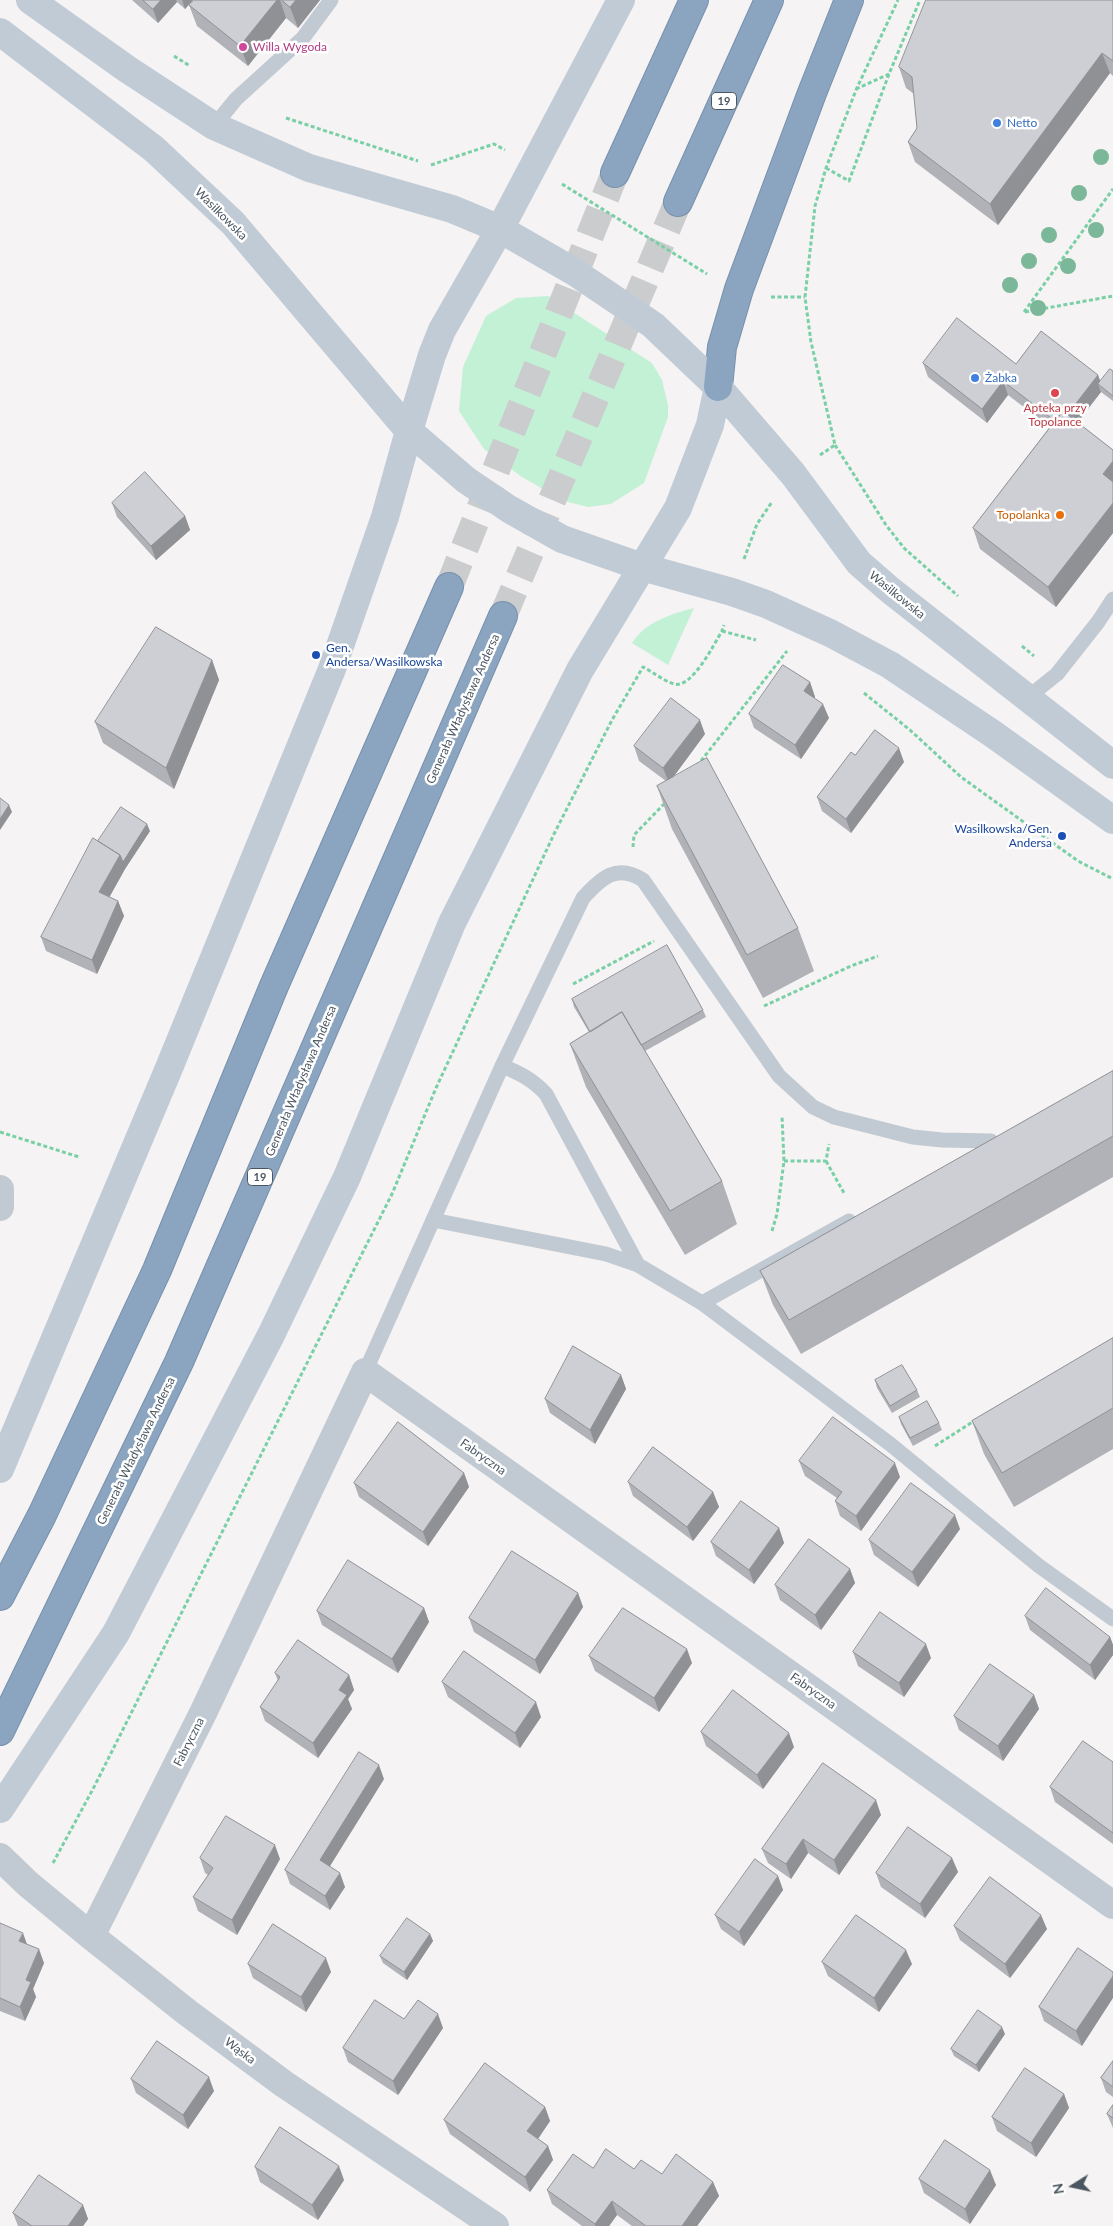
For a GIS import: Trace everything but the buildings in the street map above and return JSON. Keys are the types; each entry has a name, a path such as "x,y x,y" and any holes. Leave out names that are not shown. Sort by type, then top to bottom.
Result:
{"highway":[{"path":"615,173 694,0"},
{"name":"19","path":"678,202 769,0"},
{"path":"718,387 722,346 739,289 849,0"},
{"path":"0,1596 42,1515 157,1270 274,986 448,586"},
{"name":"Generała Władysława Andersa","path":"0,1731 179,1362 503,616"}],"main road":[{"path":"30,0 127,69 214,126 309,168 452,209 500,228"},
{"path":"0,1469 169,1068 332,669 385,517 409,430 432,355 442,330 500,228 621,0"},
{"name":"Wasilkowska","path":"0,32 154,149 233,223 409,430 466,480 509,509 562,539 642,567"},
{"name":"Wasilkowska","path":"500,228 573,271 653,325 718,387 793,474 859,563 890,590 1113,765"},
{"path":"0,1809 116,1633 266,1344 347,1177 452,923 580,670 678,508 710,425 718,387"},
{"path":"642,567 732,592 766,604 830,633 890,665 993,734 1113,820"}],"street":[{"path":"0,1189 0,1207"},
{"name":"Fabryczna","path":"91,1936 203,1713 365,1372 1113,1904"},
{"name":"Wąska","path":"0,1857 28,1884 188,2013 284,2084 495,2226"}],"lane":[{"path":"214,126 236,99 303,38 331,0"},
{"path":"1027,698 1057,674 1098,622 1113,599"},
{"path":"365,1372 502,1066 582,898 596,883 614,872 631,872 643,880 779,1076 814,1107 834,1116 913,1137 949,1141 991,1141 966,1155"},
{"path":"502,1066 526,1076 546,1094 638,1265"},
{"path":"702,1303 862,1214"},
{"path":"433,1220 606,1254 638,1265 702,1303 911,1461 1039,1566 1113,1619"}],"path":[{"path":"898,0 856,90 826,168 815,206 805,297 811,342 835,444 886,525 904,548 960,598"},
{"path":"826,168 850,181 889,74 920,0"},
{"path":"856,90 889,74"},
{"path":"277,116 433,166 494,144 719,281 760,296 805,297"},
{"path":"1113,189 1024,312 1113,296"},
{"path":"28,1884 53,1863 77,1820 392,1194 444,1070 554,834 612,720 643,667 675,684 685,683 693,677 722,631 732,592 757,524 793,474 835,444"},
{"path":"722,631 761,641"},
{"path":"1020,645 1057,674"},
{"path":"692,772 789,648 780,646"},
{"path":"856,687 910,730 961,777 1078,861 1113,879"},
{"path":"631,872 634,835 667,801"},
{"path":"530,1007 676,930"},
{"path":"738,1018 851,966 878,956"},
{"path":"760,1270 777,1214 784,1161 779,1076"},
{"path":"834,1116 826,1161 862,1214"},
{"path":"0,1132 79,1157"},
{"path":"784,1161 826,1161"},
{"path":"911,1461 980,1418"}],"green space":[{"path":"548,296 652,363 662,380 668,405 668,417 644,483 611,504 588,507 564,501 522,477 484,449 459,411 463,367 486,316 516,298"},
{"path":"694,608 668,665 632,643 651,624 676,613"}],"tunnel":[{"path":"449,587 615,173"},
{"path":"503,616 678,202"}],"place":[{"name":"Willa Wygoda","path":"243,47"},
{"name":"Netto","path":"997,123"},
{"name":"Żabka","path":"975,378"},
{"name":"Apteka przy Topolance","path":"1055,393"},
{"name":"Topolanka","path":"1060,515"},
{"name":"Gen. Andersa/Wasilkowska","path":"316,655"},
{"name":"Wasilkowska/Gen. Andersa","path":"1062,836"}]}
